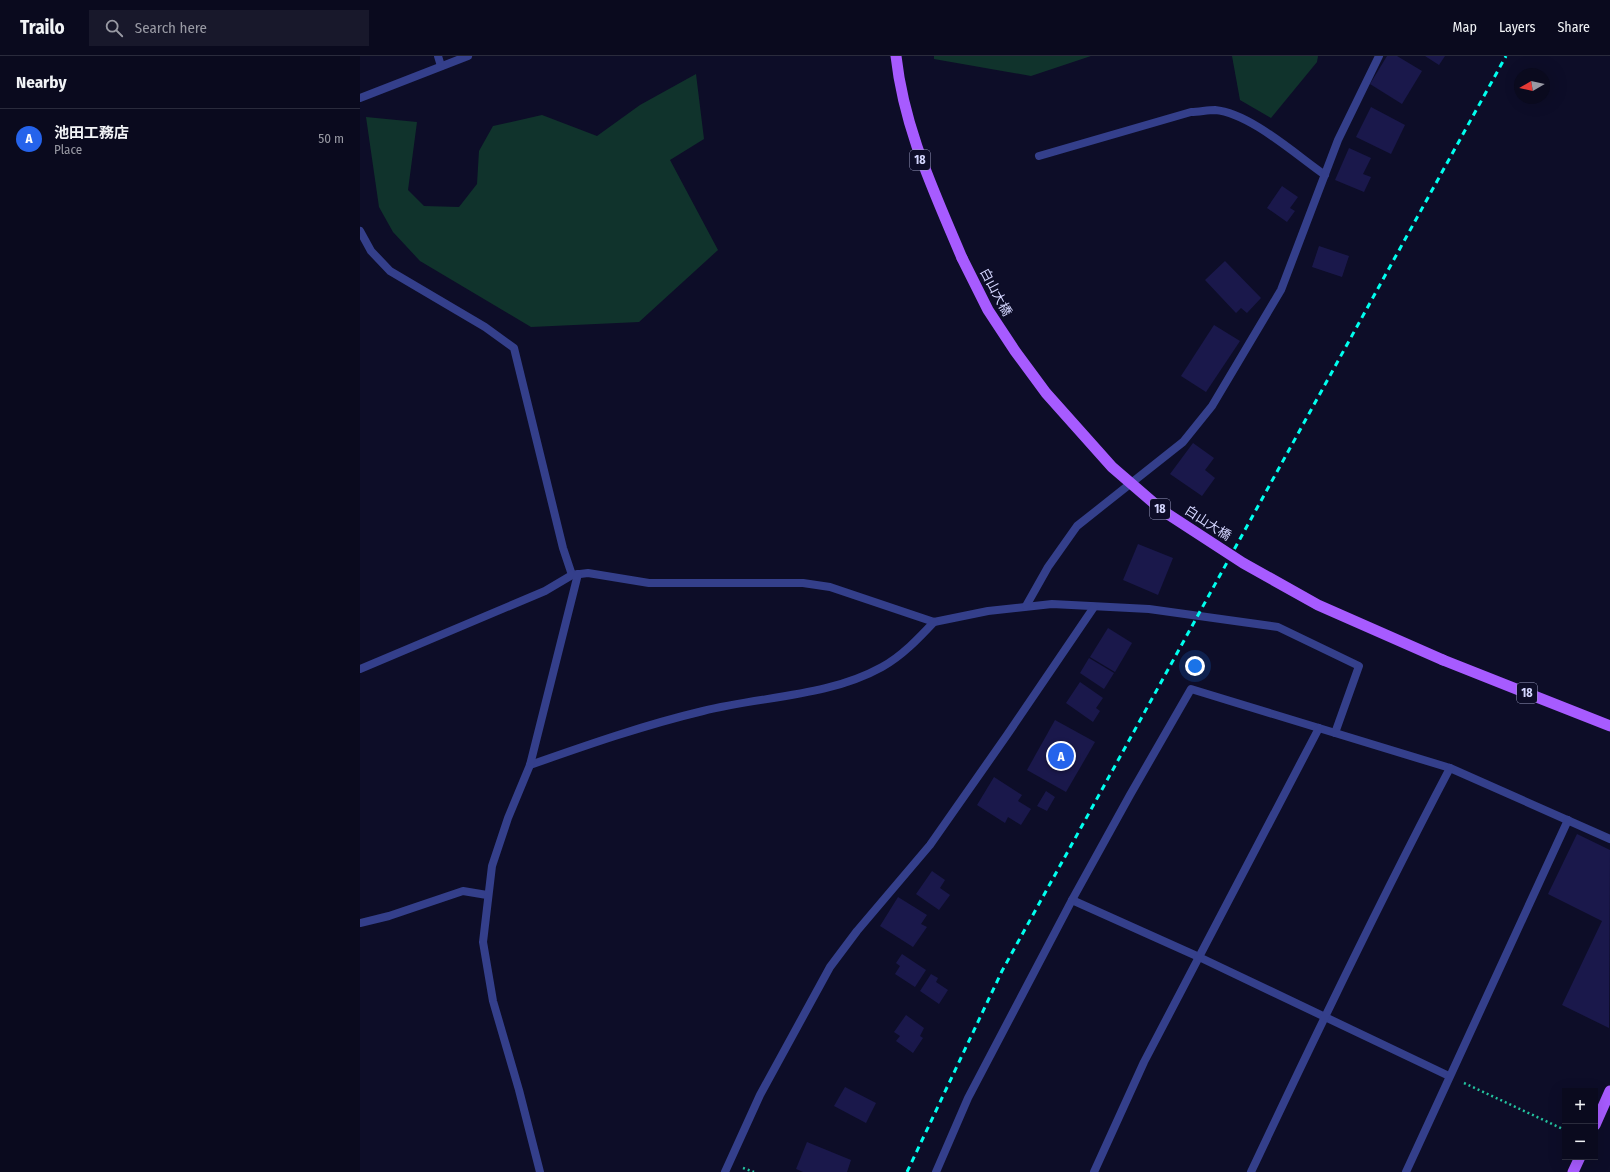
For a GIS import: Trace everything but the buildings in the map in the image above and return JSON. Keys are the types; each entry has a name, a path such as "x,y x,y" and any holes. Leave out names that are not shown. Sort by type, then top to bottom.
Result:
{"main road":[{"name":"白山大橋","path":"896,56 907,121 921,163 962,258 988,310 1046,394 1112,466 1163,511 1243,563 1318,605 1443,660 1610,726"},
{"path":"1598,1117 1610,1091"},
{"path":"1573,1172 1579,1160"}],"street":[{"path":"438,56 441,66"},
{"path":"360,98 468,56"},
{"path":"1026,606 1048,567 1077,526 1183,442 1212,406 1281,290 1338,140 1379,56"},
{"path":"1039,156 1191,112 1215,110 1234,114 1249,121 1325,175"},
{"path":"360,231 371,251 390,271 485,327 514,348 563,548 575,574 530,765 501,838 492,866 487,895 483,942 492,1001 519,1090 540,1172"},
{"path":"360,669 545,591 575,574 588,573 649,583 715,582 810,584 830,587 934,622 988,611 1052,604 1149,609 1278,627 1359,666 1335,732"},
{"path":"725,1172 760,1095 830,967 857,931 930,845 1094,607"},
{"path":"530,765 599,741 704,710 843,685 882,667 913,644 934,622"},
{"path":"936,1172 968,1098 1072,900 1191,689 1450,768 1610,839"},
{"path":"1094,1172 1144,1062 1319,728"},
{"path":"1251,1172 1324,1016 1408,847 1450,768"},
{"path":"1406,1172 1568,820"},
{"path":"360,923 389,916 463,891 487,895"},
{"path":"1072,900 1199,957 1449,1076"}],"path":[{"path":"1449,1076 1562,1129"}],"green space":[{"path":"934,56 1091,56 1031,76 934,59"},
{"path":"1232,56 1318,56 1317,62 1271,118 1240,100"},
{"path":"696,74 704,139 670,160 718,250 639,322 531,327 420,261 393,232 379,207 366,117 417,122 408,190 424,206 459,207 477,184 479,151 493,126 542,115 597,136 640,105"}],"railway":[{"path":"907,1172 1002,971 1506,56"}],"place":[{"name":"池田工務店","path":"1061,756"}]}
